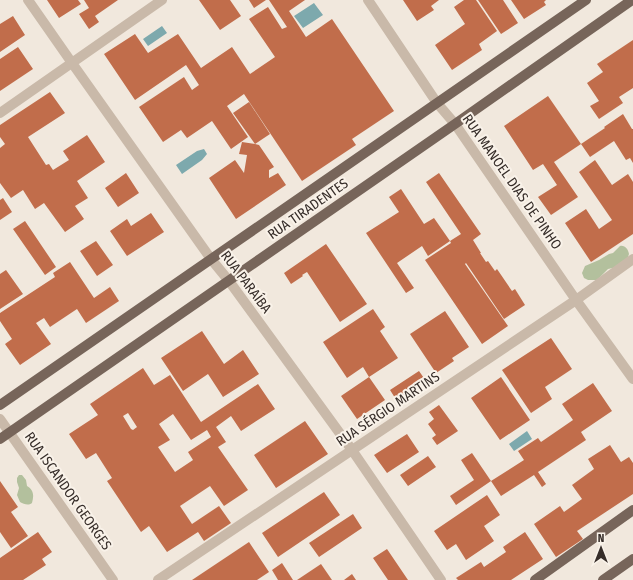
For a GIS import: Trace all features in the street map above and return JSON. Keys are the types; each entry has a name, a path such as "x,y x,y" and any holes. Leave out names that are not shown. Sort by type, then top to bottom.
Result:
{"main road":[{"name":"RUA TIRADENTES","path":"0,405 586,0"},
{"name":"RUA TIRADENTES","path":"0,439 632,0"},
{"path":"535,580 633,510"},
{"path":"603,580 633,559"}],"street":[{"name":"RUA PARAÍBA","path":"28,0 211,259 229,281 352,450 441,580"},
{"path":"0,113 162,0"},
{"name":"RUA MANOEL DIAS DE PINHO","path":"368,0 437,103 455,124 576,300 633,379"},
{"name":"RUA SÉRGIO MARTINS","path":"158,580 576,300 633,259"},
{"name":"RUA ISCANDOR GEORGES","path":"0,419 113,580"}],"green space":[{"path":"620,246 626,248 629,254 628,257 617,267 608,269 597,280 588,280 584,278 582,273 585,266 613,253"},
{"path":"19,475 22,475 26,480 27,486 33,493 32,503 30,504 20,502 17,495 19,488 17,478"}],"water":[{"path":"314,3 323,15 303,28 294,16"},
{"path":"162,26 167,33 148,46 143,39"},
{"path":"204,149 207,154 202,160 182,174 176,165 197,151"},
{"path":"527,431 532,439 514,451 509,444"}],"building":[{"path":"47,0 78,0 81,4 59,18"},
{"path":"84,0 118,0 95,16 99,22 89,29 79,14 89,8"},
{"path":"199,0 230,0 241,16 220,30"},
{"path":"249,0 266,0 254,8"},
{"path":"269,0 305,0 289,11 306,37 332,19 394,111 352,139 356,145 302,181 244,94 227,106 248,137 231,149 212,121 187,138 181,130 163,142 139,107 184,77 192,90 199,85 186,65 135,100 104,54 135,34 148,53 178,34 201,68 232,47 250,74 275,57 249,19 268,7 282,29 287,27"},
{"path":"403,0 439,0 431,6 434,10 417,21"},
{"path":"464,0 476,0 497,31 479,44 482,50 452,70 435,45 465,24 454,7"},
{"path":"478,0 503,0 518,23 501,34"},
{"path":"511,0 546,0 544,2 546,5 524,19"},
{"path":"13,16 25,35 0,52 0,24"},
{"path":"633,40 633,88 619,97 623,103 599,119 590,106 599,101 587,83 603,72 597,64"},
{"path":"18,47 33,69 0,91 0,59"},
{"path":"50,92 65,113 28,137 46,165 49,164 53,170 69,160 63,151 87,135 105,162 77,181 88,198 75,206 84,219 65,232 44,203 35,209 23,190 11,198 0,183 0,148 5,144 0,137 0,125"},
{"path":"548,96 581,144 554,162 578,197 551,215 538,197 557,185 543,164 533,170 504,126"},
{"path":"249,102 270,134 255,144 233,113"},
{"path":"623,114 633,129 633,163 630,158 626,160 614,141 590,157 581,144"},
{"path":"242,142 259,145 274,167 269,170 269,178 278,173 286,185 236,219 209,178 235,160 244,173 247,155 239,154"},
{"path":"595,160 612,185 628,174 633,182 633,234 591,262 565,223 586,209 599,229 612,220 579,172"},
{"path":"126,173 139,193 118,207 105,188"},
{"path":"439,173 481,234 473,240 480,253 495,271 497,269 512,291 515,289 525,305 504,319 466,263 465,264 508,326 482,344 425,260 451,243 450,241 461,234 426,182"},
{"path":"401,189 424,224 434,218 450,241 428,256 422,246 397,263 414,288 406,293 366,233 399,212 389,197"},
{"path":"3,198 12,212 0,220 0,200"},
{"path":"151,213 164,232 127,256 110,231 127,219 131,226"},
{"path":"25,221 56,267 45,275 13,229"},
{"path":"96,241 113,265 97,276 80,251"},
{"path":"326,244 367,304 340,322 307,272 291,284 284,273"},
{"path":"70,262 94,298 110,287 119,301 86,323 77,309 50,327 44,318 36,323 51,344 20,365 5,344 12,339 0,321 0,313 55,277 53,273"},
{"path":"6,270 23,294 0,309 0,274"},
{"path":"373,309 385,327 380,331 398,358 369,377 363,367 347,378 323,342"},
{"path":"445,311 469,347 452,358 454,361 436,373 410,334"},
{"path":"202,331 224,364 243,350 259,374 223,397 208,374 183,391 161,358"},
{"path":"551,338 572,369 545,387 552,399 531,413 502,370"},
{"path":"143,368 154,385 170,375 201,422 258,384 275,409 241,431 231,416 216,427 226,442 218,447 248,490 224,506 210,486 180,506 192,524 219,506 231,523 204,541 198,532 167,552 149,526 141,532 107,481 112,478 96,453 86,459 69,434 98,415 90,404","holes":["128,413 137,427 133,430 123,416","173,414 191,440 207,430 211,437 188,452 193,460 175,472 158,447 170,440 159,424"]},
{"path":"419,371 426,381 397,401 390,390"},
{"path":"369,377 385,400 357,419 341,396"},
{"path":"501,377 530,420 500,440 471,398"},
{"path":"593,383 612,411 581,432 586,440 538,472 546,484 542,487 534,475 501,496 491,481 524,460 518,451 538,438 541,442 573,420 562,404"},
{"path":"439,405 458,431 437,445 432,438 436,435 428,424 434,419 429,412"},
{"path":"305,421 328,454 276,488 254,455"},
{"path":"407,434 419,452 387,473 374,455"},
{"path":"610,445 621,462 629,457 633,463 633,494 577,531 583,539 556,557 534,524 560,506 564,512 582,499 572,485 594,469 588,459"},
{"path":"472,453 491,481 456,505 450,496 474,480 461,460"},
{"path":"428,456 436,467 408,486 400,475"},
{"path":"0,481 18,507 11,512 28,536 11,548 0,532"},
{"path":"324,492 340,515 278,557 262,533"},
{"path":"487,495 500,515 484,526 494,541 466,560 456,544 447,550 434,531"},
{"path":"353,514 362,528 319,557 309,543"},
{"path":"38,532 52,552 42,559 46,565 23,580 0,580 0,558"},
{"path":"525,532 543,559 511,580 458,580 456,578 481,562 484,567 506,552 503,547"},
{"path":"249,542 269,572 257,580 192,580"},
{"path":"387,549 408,580 388,580 373,558"},
{"path":"282,563 293,580 278,580 272,570"},
{"path":"321,564 332,580 297,580"},
{"path":"352,574 356,580 344,580"}]}
